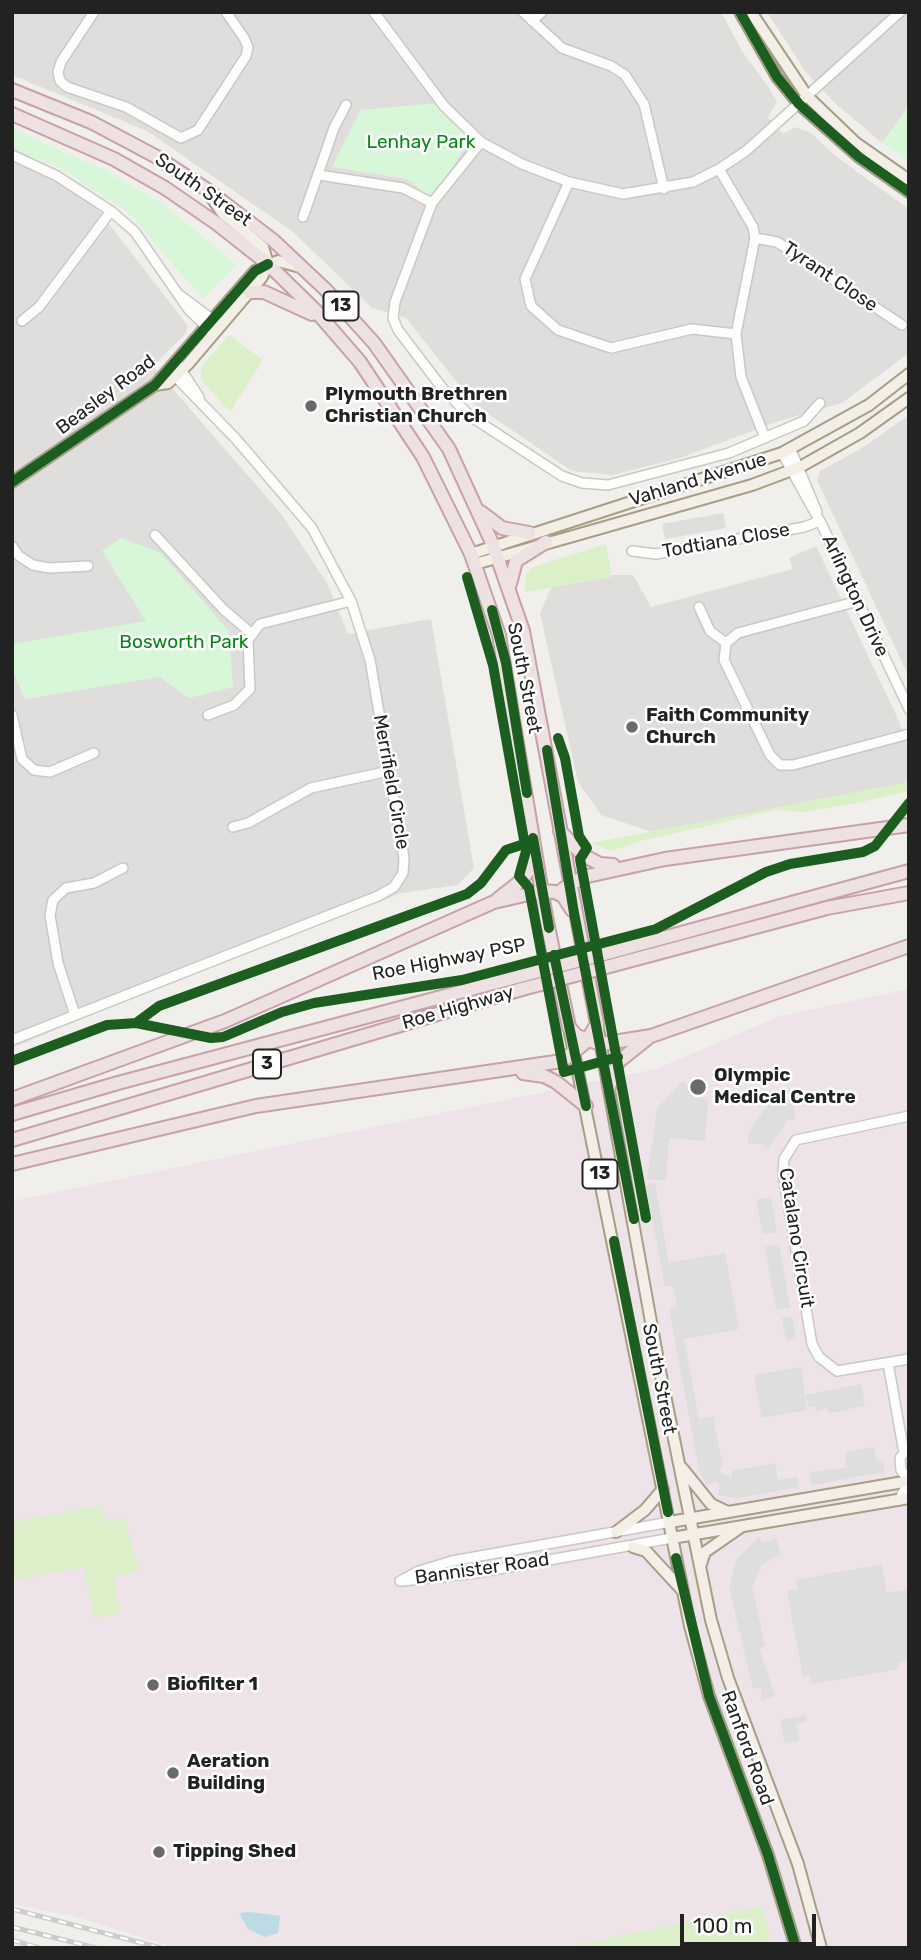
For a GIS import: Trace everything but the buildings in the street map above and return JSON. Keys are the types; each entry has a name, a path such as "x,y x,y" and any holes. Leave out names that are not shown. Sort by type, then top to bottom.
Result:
{"highway":[{"name":"South Street","path":"12,90 124,139 206,189 251,222 303,267 374,344 415,397 449,449 495,551 509,589 531,668 574,913 597,1024"},
{"name":"South Street","path":"12,114 114,159 165,188 216,223 268,264 325,321 360,362 423,457 473,559 506,663 546,917 569,1027"},
{"path":"249,292 264,292 325,321"},
{"path":"478,509 502,528 529,533"},
{"path":"509,589 516,562 547,542"},
{"path":"546,917 557,893 569,884 628,866 906,826"},
{"path":"560,831 583,855 600,864 628,866"},
{"path":"495,902 523,880 536,858"},
{"name":"Roe Highway","path":"12,1114 118,1083 521,983 909,872"},
{"path":"12,1099 225,1021 495,902 542,891 557,893 563,896 574,913"},
{"name":"Roe Highway","path":"605,960 827,908 909,893"},
{"path":"569,1027 586,1042 601,1044 651,1036 909,946"},
{"name":"Roe Highway","path":"12,1140 521,983"},
{"path":"12,1164 256,1106 562,1062 575,1054 597,1024"},
{"path":"609,1087 618,1062 651,1036"},
{"path":"504,1072 544,1076 586,1106"}],"main road":[{"path":"740,12 778,77 859,157 909,192"},
{"path":"751,12 803,100 856,143 909,180"},
{"path":"206,189 223,214 263,247 268,264 278,261 303,267"},
{"name":"Beasley Road","path":"12,482 155,385 168,383 214,327 262,277 268,264"},
{"name":"Beasley Road","path":"214,327 255,271 268,264"},
{"name":"Vahland Avenue","path":"473,559 529,533 737,470 787,452 869,405 909,374"},
{"name":"Vahland Avenue","path":"495,551 547,542 740,489 795,469 860,433 909,398"},
{"name":"South Street","path":"597,1024 659,1366 694,1533"},
{"name":"South Street","path":"569,1027 673,1538"},
{"path":"680,1465 711,1504 726,1511"},
{"name":"Bannister Road","path":"670,1522 909,1481"},
{"path":"616,1532 645,1510 663,1489"},
{"name":"Bannister Road","path":"673,1538 904,1499"},
{"path":"701,1570 705,1552 746,1524"},
{"name":"Ranford Road","path":"694,1533 728,1678 798,1864 821,1948"},
{"name":"Ranford Road","path":"673,1538 682,1590 709,1696 768,1855 796,1948"},
{"path":"634,1547 646,1551 682,1590"}],"street":[{"path":"94,12 61,62 60,81 67,87 126,107 181,138 198,130 246,57 248,47 226,12"},
{"path":"523,12 562,48 611,65 625,75 644,104 664,189"},
{"path":"532,21 542,12"},
{"path":"377,13 444,106 481,142 522,164 569,182 623,194 664,189 693,181 719,169 746,151 895,14"},
{"path":"303,217 334,128 346,106"},
{"path":"481,142 432,204 395,302 393,318 398,330 443,389 470,416 562,476 599,485 636,480 729,453 804,421 820,403"},
{"path":"12,155 57,176 111,211 135,232 189,310 214,327"},
{"path":"719,169 749,216 755,238 736,334 741,377 765,438"},
{"path":"319,175 403,188 432,204"},
{"path":"569,182 525,279 531,306 558,330 611,348 692,329 736,334"},
{"path":"22,321 38,307 111,211"},
{"name":"Tyrant Close","path":"755,238 777,242 902,325"},
{"name":"Merrifield Circle","path":"12,1040 379,896 394,887 403,873 404,858 370,660 351,601 312,528 176,370"},
{"name":"Arlington Drive","path":"787,452 909,709"},
{"name":"Todtiana Close","path":"632,551 656,554 804,527 820,521"},
{"path":"155,535 224,610 251,633"},
{"path":"12,546 19,556 33,565 49,568 88,566"},
{"path":"208,715 234,705 250,689 246,649 251,633 268,620 328,609 351,601"},
{"path":"858,601 738,633 726,643 724,660 770,755 780,765 793,765 909,734"},
{"path":"699,607 710,631 726,643"},
{"path":"12,715 22,759 34,770 50,772 94,753"},
{"path":"233,827 248,823 311,788 389,771"},
{"path":"75,1015 58,963 50,915 53,900 66,888 94,883 123,868"},
{"name":"Catalano Circuit","path":"909,1116 796,1140 784,1160 783,1174 812,1344 818,1355 837,1371 909,1359"},
{"path":"888,1363 907,1454 900,1458 901,1470 909,1481 904,1499"},
{"name":"Bannister Road","path":"670,1522 452,1561 419,1571 400,1581 476,1573 673,1538"}],"shaded area":[{"path":"12,12 721,12 742,51 777,102 768,117 783,134 796,127 811,133 838,158 909,209 909,353 842,403 779,421 680,458 613,475 572,471 475,405 406,318 372,308 292,231 147,131 12,75"},
{"path":"767,12 909,12 909,94 906,110 882,143 835,103 805,71"},
{"path":"12,152 75,180 188,326 186,333 153,366 282,515 328,585 348,634 431,619 474,868 458,885 402,893 222,961 12,1048"},
{"path":"909,415 909,677 817,480 820,471 862,448"},
{"path":"723,513 726,528 665,539 662,524"},
{"path":"816,546 898,719 909,750 909,782 652,832 601,815 578,782 540,613 557,575 633,575 651,607 793,569 789,558"},
{"path":"636,580 744,809 657,830 601,810 591,797 575,760 580,758 604,805 657,824 699,813 694,797 711,788 642,648 571,681 564,667 554,669 542,620 573,609 570,602 615,581 619,588"},
{"path":"909,989 909,1948 176,1948 73,1916 12,1904 12,1201 656,1069 780,1016"},
{"path":"682,1081 708,1102 705,1141 669,1138 666,1181 647,1179 657,1109"},
{"path":"790,1090 796,1119 787,1121 768,1149 762,1144 748,1143 749,1132 768,1105 766,1095"},
{"path":"655,1183 669,1263 725,1253 739,1329 684,1339 699,1419 713,1416 723,1466 718,1471 732,1478 732,1471 775,1463 778,1480 797,1477 799,1487 738,1498 718,1495 719,1484 715,1481 707,1486 699,1470 669,1309 677,1306 673,1286 665,1287 646,1185"},
{"path":"771,1197 777,1232 763,1234 756,1200"},
{"path":"779,1244 790,1307 776,1310 765,1247"},
{"path":"792,1316 796,1338 786,1340 782,1318"},
{"path":"802,1367 806,1410 762,1418 754,1375"},
{"path":"861,1384 865,1406 829,1413 827,1408 816,1411 815,1406 808,1407 805,1395"},
{"path":"874,1447 876,1461 883,1460 885,1472 812,1485 809,1473 847,1467 845,1452"},
{"path":"759,1537 763,1543 776,1538 781,1554 762,1564 752,1587 765,1646 759,1648 775,1696 761,1701 761,1689 753,1688 729,1588 737,1558"},
{"path":"882,1564 887,1593 909,1589 909,1661 898,1663 899,1669 812,1684 810,1676 803,1677 787,1591 798,1589 796,1580"},
{"path":"806,1715 807,1721 796,1724 799,1741 785,1744 780,1720"}],"green space":[{"path":"909,94 909,161 882,143 906,110"},
{"name":"Lenhay Park","path":"438,103 473,135 432,199 407,179 332,167 361,110"},
{"path":"12,129 106,171 162,203 237,265 203,299 128,212 60,168 12,149"},
{"path":"229,335 263,360 230,412 201,380 201,367"},
{"name":"Bosworth Park","path":"121,538 161,553 229,631 233,687 189,698 160,677 25,699 12,670 12,644 146,621 102,551"},
{"path":"606,544 612,577 525,592 526,574 533,567"},
{"path":"909,782 909,791 804,812 776,810 641,841 611,851 592,843"},
{"path":"101,1505 105,1522 125,1518 139,1572 114,1577 120,1613 94,1618 84,1567 12,1580 12,1522"},
{"path":"762,1906 773,1948 561,1948"}],"water":[{"path":"239,1913 280,1916 278,1933 265,1937 248,1929"}],"pier":[{"path":"601,941 608,973 523,996 518,964"}],"railway":[{"path":"12,1909 161,1948"},
{"path":"12,1927 96,1948"},
{"path":"12,1940 39,1948"}],"cycle path":[{"path":"740,12 777,77 799,104 859,157 909,192"},
{"path":"12,482 155,385 255,271 268,264"},
{"name":"Roe Highway PSP","path":"467,577 493,665 526,851 519,876 529,888 564,1072 618,1057"},
{"path":"492,610 506,663 527,793"},
{"path":"558,738 565,758 579,836 587,848 580,859 646,1218"},
{"path":"547,750 574,913 634,1219"},
{"name":"Roe Highway PSP","path":"12,1061 107,1025 136,1023 211,1038 223,1037 282,1012 314,1003 462,980 656,929 766,872 790,864 863,852 875,846 909,803"},
{"path":"533,838 549,928"},
{"path":"136,1023 159,1006 467,894 481,883 506,850 524,844"},
{"path":"554,955 586,1106"},
{"path":"614,1241 668,1512"},
{"path":"676,1558 709,1696 768,1855 796,1948"}],"place":[{"name":"Plymouth Brethren Christian Church","path":"311,406"},
{"name":"Faith Community Church","path":"632,727"},
{"name":"Olympic Medical Centre","path":"698,1087"},
{"name":"Biofilter 1","path":"153,1685"},
{"name":"Aeration Building","path":"173,1773"},
{"name":"Tipping Shed","path":"159,1852"}]}
